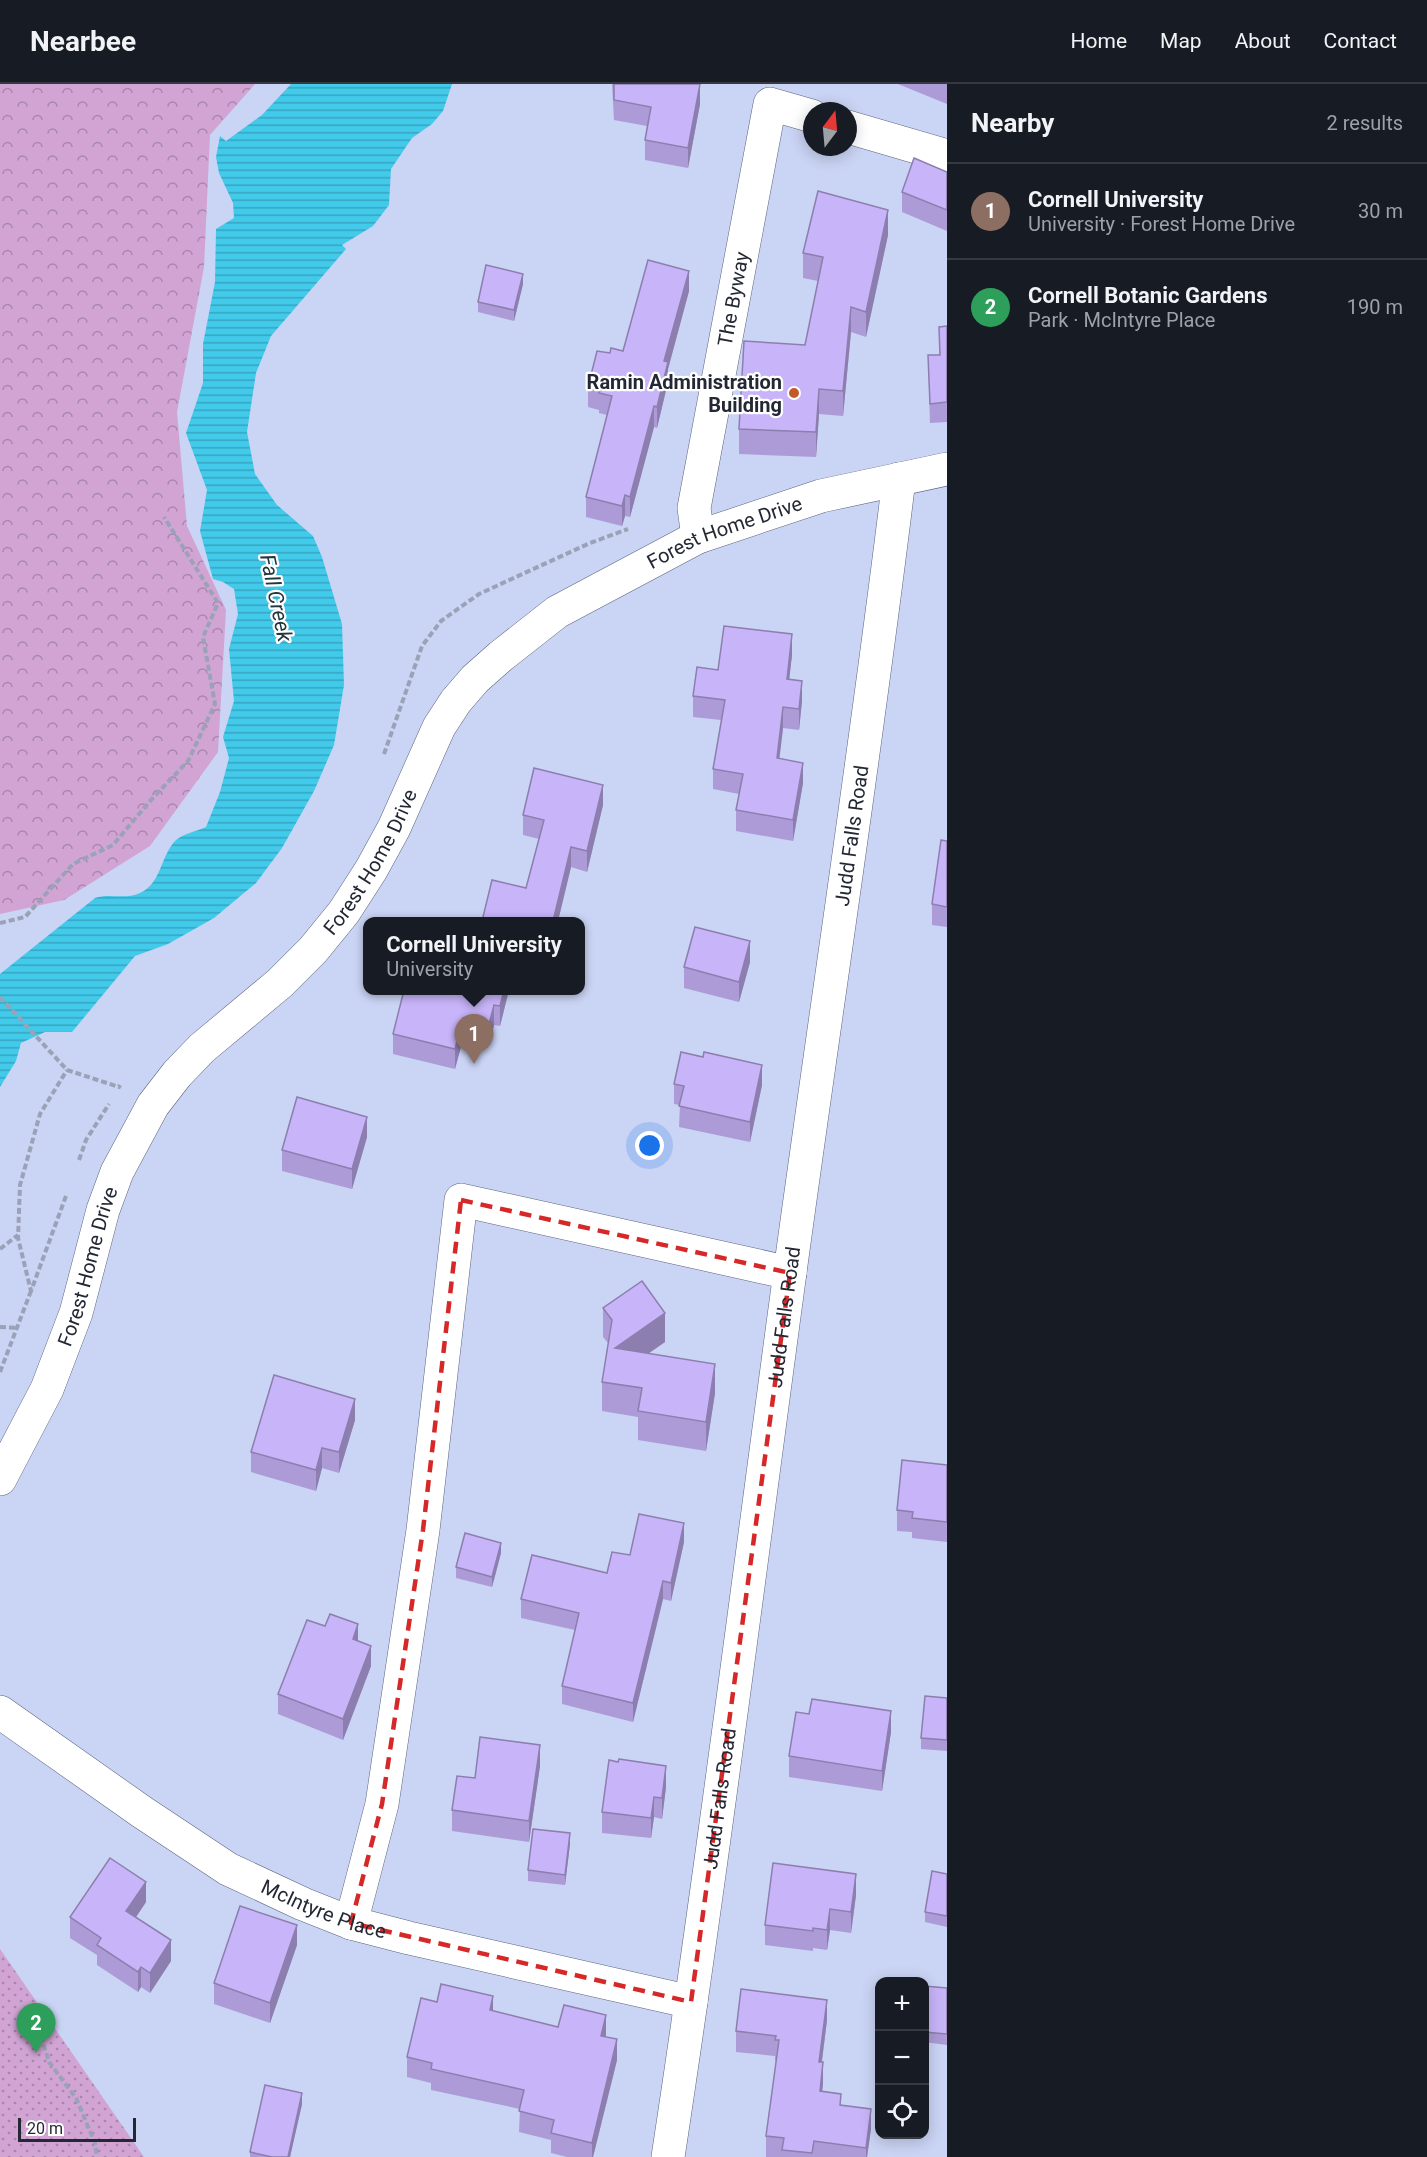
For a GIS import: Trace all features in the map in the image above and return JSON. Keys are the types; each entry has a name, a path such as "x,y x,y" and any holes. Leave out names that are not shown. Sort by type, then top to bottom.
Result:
{"street":[{"name":"The Byway","path":"698,537 694,508 770,104 803,113"},
{"path":"857,130 947,156"},
{"name":"Forest Home Drive","path":"0,1479 47,1389 76,1313 103,1210 117,1172 153,1105 177,1074 202,1048 280,983 314,950 344,912 394,828 439,727 456,701 475,679 557,612 698,537 821,496 947,469"},
{"name":"Judd Falls Road","path":"668,2157 877,660 899,479"},
{"path":"351,1923 382,1804 423,1530 461,1200 790,1273"},
{"name":"McIntyre Place","path":"0,1712 142,1812 228,1869 303,1904 351,1923 420,1941 691,2002"}],"path":[{"path":"0,923 25,917 73,864 113,845 188,761 215,704 203,637 218,603 164,517"},
{"path":"0,997 67,1070 119,1087 153,1105"},
{"path":"31,1291 18,1234 20,1185 40,1114 67,1070"},
{"path":"78,1162 86,1140 119,1087"},
{"path":"0,1372 66,1194"},
{"path":"0,1250 18,1234"},
{"path":"0,1327 18,1328"},
{"path":"41,2036 49,2062 76,2098 95,2143 97,2157"}],"highlighted area":[{"path":"461,1200 790,1273 691,2002 351,1923 382,1804 423,1530"}],"shaded area":[{"path":"0,84 947,84 947,2157 0,2157"}],"green space":[{"path":"0,84 255,84 210,135 204,267 177,412 187,526 226,610 218,752 150,846 64,900 0,914"},
{"path":"0,1949 144,2157 0,2157"}],"water":[{"name":"Fall Creek","path":"291,84 452,84 443,111 432,124 412,138 391,169 389,205 373,226 342,245 346,249 271,336 256,373 247,432 255,474 277,505 313,536 322,557 342,624 344,685 334,745 314,791 282,848 256,883 214,918 168,944 135,956 72,1032 45,1032 21,1043 16,1061 0,1087 0,974 95,898 134,895 147,889 153,883 176,840 206,827 220,792 229,758 223,737 234,701 229,649 238,614 234,589 213,579 200,531 207,490 186,433 203,383 203,344 215,282 216,229 234,218 233,203 219,173 216,157 220,136 226,141 262,115"}],"building":[{"path":"614,84 700,84 688,148 645,140 651,107 614,100"},
{"path":"914,158 947,172 947,210 902,192"},
{"path":"818,191 888,210 866,312 851,307 843,391 819,389 816,432 739,429 744,341 805,345 823,257 803,253"},
{"path":"648,260 689,271 664,361 668,362 657,407 654,406 630,497 625,495 622,506 586,497 612,396 599,393 600,389 588,387 597,351 610,353 611,348 623,351"},
{"path":"486,265 523,274 514,310 478,302"},
{"path":"947,326 947,402 930,404 928,355 940,355 939,327"},
{"path":"724,626 792,634 787,679 802,681 799,709 783,707 777,758 803,763 793,820 736,810 743,774 713,769 725,700 693,696 697,667 718,670"},
{"path":"534,768 603,785 587,851 571,847 554,917 483,917 492,880 526,888 544,820 523,815"},
{"path":"941,840 947,841 947,907 932,904"},
{"path":"695,927 750,941 739,982 684,967"},
{"path":"403,995 503,995 500,1006 494,1005 489,1024 463,1018 455,1049 393,1034"},
{"path":"681,1052 703,1057 704,1052 762,1065 750,1122 679,1106 684,1086 674,1084"},
{"path":"297,1097 367,1117 352,1169 282,1150"},
{"path":"642,1281 665,1313 615,1348 715,1364 706,1422 638,1411 642,1388 602,1382 612,1320 603,1308"},
{"path":"274,1375 355,1399 339,1452 322,1448 316,1470 251,1452"},
{"path":"902,1460 947,1465 947,1522 912,1518 913,1512 897,1510"},
{"path":"639,1514 684,1523 671,1583 663,1581 633,1703 562,1686 579,1613 521,1599 532,1555 607,1573 612,1552 630,1555"},
{"path":"465,1533 501,1543 492,1577 456,1567"},
{"path":"330,1614 358,1624 353,1639 371,1646 343,1719 278,1694 307,1620 325,1626"},
{"path":"925,1696 947,1698 947,1740 921,1738"},
{"path":"812,1699 891,1711 882,1771 789,1756 796,1712 809,1714"},
{"path":"480,1737 540,1745 529,1821 452,1810 457,1776 475,1778"},
{"path":"619,1759 666,1766 662,1798 654,1797 651,1818 602,1812 609,1760 618,1762"},
{"path":"533,1829 570,1833 565,1875 528,1870"},
{"path":"110,1858 146,1882 126,1911 171,1940 150,1973 141,1967 138,1972 97,1945 101,1938 70,1917"},
{"path":"773,1863 856,1874 851,1912 830,1909 827,1930 813,1928 813,1931 765,1925"},
{"path":"932,1871 947,1874 947,1916 925,1912"},
{"path":"240,1906 297,1925 270,2003 214,1983"},
{"path":"441,1984 493,1996 490,2010 558,2027 564,2005 606,2015 601,2036 617,2039 592,2143 551,2133 554,2120 519,2111 524,2090 431,2069 432,2063 407,2057 421,1998 437,2002"},
{"path":"929,1986 947,1988 947,2034 929,2032"},
{"path":"741,1989 827,2000 819,2062 823,2062 820,2091 841,2094 840,2105 871,2109 866,2148 814,2141 812,2153 782,2150 784,2138 766,2136 779,2040 775,2040 776,2036 736,2031"},
{"path":"265,2085 302,2093 288,2157 272,2157 250,2152"}],"place":[{"name":"Ramin Administration Building","path":"794,393"},
{"name":"Cornell University","path":"474,1064"},
{"name":"Cornell Botanic Gardens","path":"36,2053"}]}
